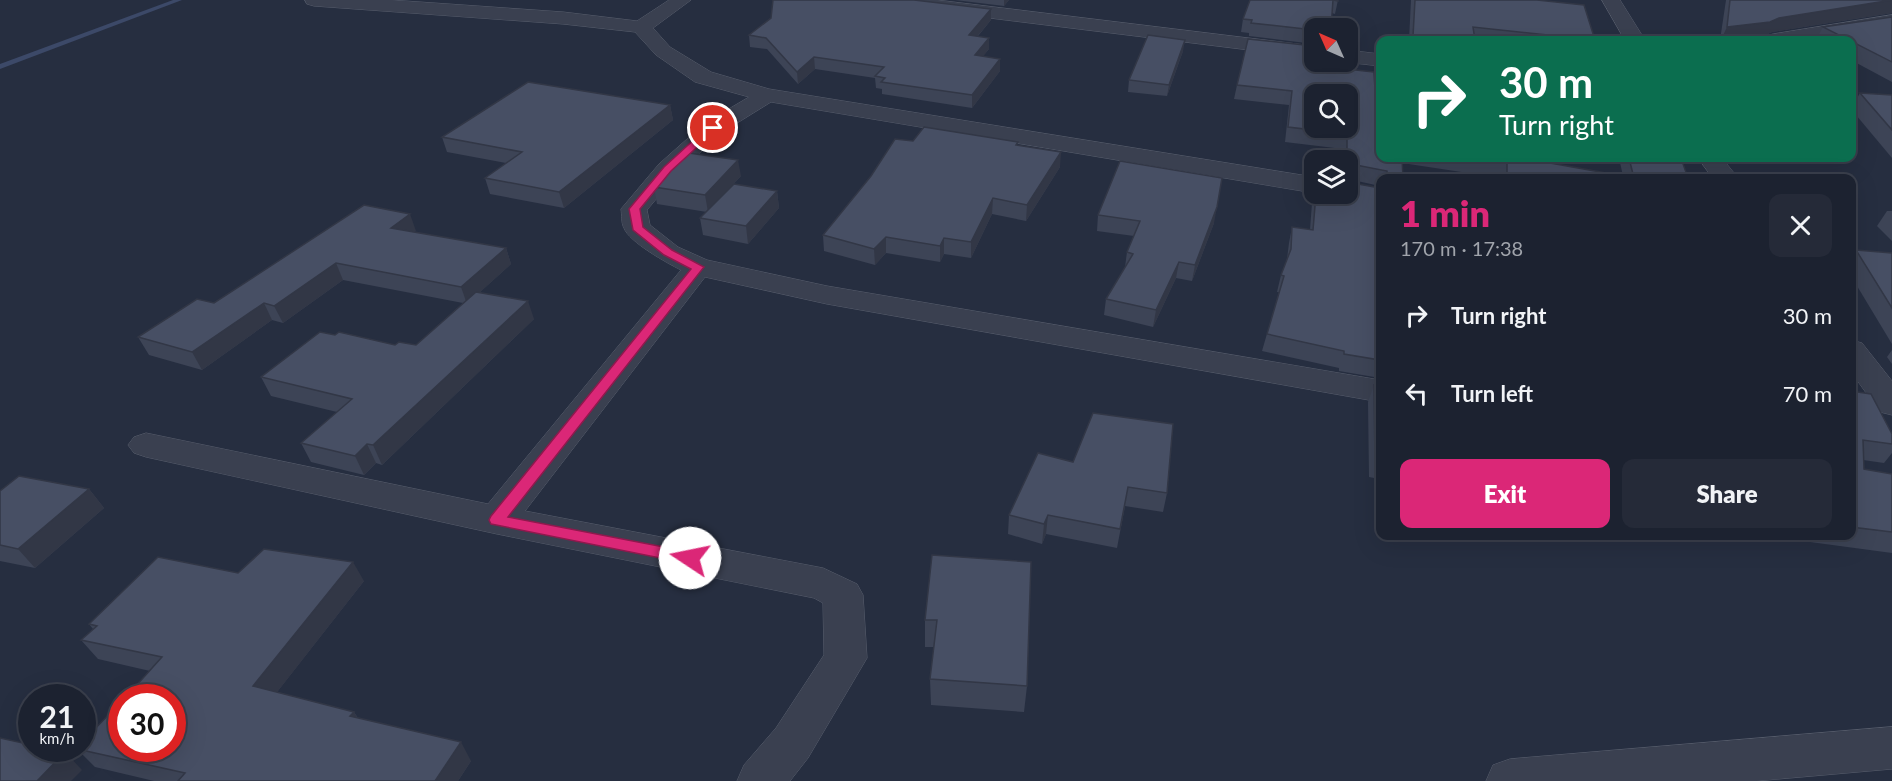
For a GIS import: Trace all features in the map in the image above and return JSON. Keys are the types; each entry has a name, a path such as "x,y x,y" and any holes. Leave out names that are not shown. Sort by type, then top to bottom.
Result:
{"street":[{"path":"314,0 563,18 642,27 682,0"},
{"path":"892,0 1304,51"},
{"path":"1611,0 1633,36"},
{"path":"1798,36 1892,21"},
{"path":"642,27 663,51 703,77 767,96 1304,183"},
{"path":"1358,57 1376,60"},
{"path":"767,96 713,128 668,169 634,209 637,228 668,253 698,267 827,295 1376,390"},
{"path":"497,520 698,267"},
{"path":"1856,357 1892,404"},
{"path":"146,445 497,520 823,584 843,595 846,658 792,743 761,781"},
{"path":"1510,781 1892,748"}],"building":[{"path":"773,0 914,0 991,9 969,35 989,38 975,55 1000,59 972,95 881,82 885,78 875,76 884,67 814,57 797,72 766,38 749,35 771,18"},
{"path":"1250,0 1333,0 1332,18 1304,18 1304,29 1251,23 1252,20 1243,19"},
{"path":"1415,0 1537,0 1584,5 1594,36 1557,36 1473,27 1474,36 1413,36"},
{"path":"1730,0 1892,0 1779,18 1770,22 1727,27"},
{"path":"1892,17 1892,62 1856,44 1856,36 1841,36 1823,27"},
{"path":"1148,35 1185,40 1169,85 1129,80"},
{"path":"1248,39 1304,45 1304,72 1374,72 1376,162 1402,162 1403,174 1387,174 1387,171 1358,165 1358,150 1347,150 1347,138 1358,138 1358,84 1304,84 1304,129 1288,127 1292,91 1237,85"},
{"path":"528,82 670,105 559,192 485,178 522,152 442,137"},
{"path":"1860,93 1892,95 1892,130"},
{"path":"924,127 1018,142 1016,145 1061,152 1027,205 993,198 971,242 944,238 940,246 886,237 874,249 823,235 871,176 895,139 913,141"},
{"path":"689,153 738,160 705,195 654,187"},
{"path":"1120,161 1222,178 1217,207 1195,265 1179,262 1156,310 1106,299 1133,254 1127,252 1140,221 1098,215"},
{"path":"1499,162 1545,162 1612,174 1507,174 1507,163"},
{"path":"1630,162 1682,162 1687,174 1633,174"},
{"path":"734,184 777,191 746,226 700,218"},
{"path":"1358,184 1376,187 1376,359 1344,354 1344,351 1267,334 1284,276 1281,275 1291,249 1292,227 1313,230 1315,204 1358,204"},
{"path":"364,205 410,214 391,228 506,248 461,287 336,263 274,306 264,303 192,352 138,337 197,299 214,303"},
{"path":"1856,250 1892,253 1892,308"},
{"path":"476,292 528,301 373,445 367,444 355,456 301,443 352,399 261,377 320,332 335,335 339,332 395,345 399,342 416,345"},
{"path":"1374,385 1376,385 1375,460"},
{"path":"1856,392 1871,394 1892,434 1892,444 1863,440 1864,469 1892,474 1892,532 1856,528"},
{"path":"1093,413 1173,424 1167,493 1128,487 1120,529 1048,515 1044,524 1009,515 1038,453 1073,462"},
{"path":"19,476 89,489 18,549 0,545 0,491"},
{"path":"264,549 353,562 253,686 354,712 350,716 461,742 435,781 178,781 185,773 136,762 186,762 186,684 138,684 162,657 81,640 97,626 89,624 158,557 238,573"},
{"path":"932,555 1031,562 1027,686 930,679 937,620 925,620"},
{"path":"108,715 108,756 96,753 96,728"},
{"path":"0,738 18,742 18,762 55,762 37,781 0,781"}],"waterway":[{"path":"0,67 179,0"}],"route":[{"path":"690,558 497,520 698,267 668,253 637,228 634,209 668,169 713,128"}]}
